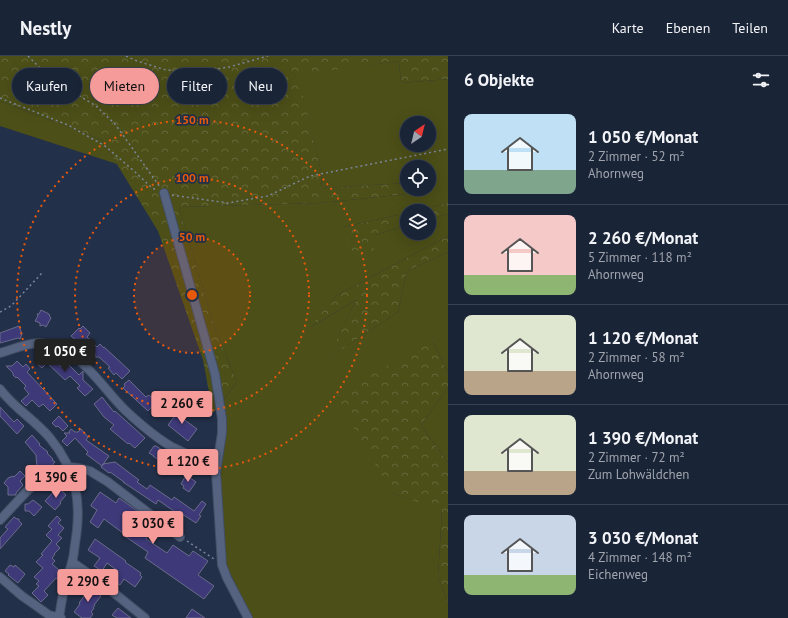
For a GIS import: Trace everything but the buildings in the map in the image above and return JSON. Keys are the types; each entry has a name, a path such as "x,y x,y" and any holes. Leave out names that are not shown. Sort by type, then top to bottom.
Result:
{"street":[{"path":"164,193 214,374 222,419 222,432 216,472 222,565 227,578 248,618"},
{"path":"0,353 33,343 52,345 63,350 86,366 125,410 148,430 172,447 191,456"},
{"path":"0,389 14,405 49,437 70,467 76,492 79,516 72,562 66,580 60,618 48,615 22,596 0,577"},
{"path":"0,520 28,490 47,477 70,467 88,470 108,482 180,537"},
{"path":"72,562 98,580 145,618"}],"path":[{"path":"28,56 50,78 96,106 115,124 164,193"},
{"path":"126,56 166,70 197,72 229,67 268,56"},
{"path":"0,98 68,125 105,146 152,188 164,193 228,203 268,196 310,176 448,149"},
{"path":"0,312 11,306 42,273"},
{"path":"191,456 216,472"},
{"path":"180,537 222,565"}],"green space":[{"path":"0,56 448,56 448,79 401,83 399,61 298,75 321,171 322,188 400,183 400,195 320,203 179,207 214,326 237,382 213,413 203,360 158,231 102,140 0,101"},
{"path":"399,61 401,83 448,79 448,203 436,206 436,204 400,204 400,215 343,227 375,235 400,227 400,240 436,240 436,217 448,214 448,236 337,295 311,327 356,300 328,358 398,312 407,271 448,252 448,373 432,339 392,493 442,510 438,577 448,602 448,618 252,618 225,563 219,473 225,432 224,399 237,382 214,326 179,207 320,203 400,195 400,196 436,196 436,183 438,181 436,181 436,160 400,160 400,183 322,188 321,171 297,74"},
{"path":"0,101 102,140 117,164 0,126"},
{"path":"448,203 448,214 436,217 436,206"},
{"path":"400,215 400,227 375,235 373,254 353,255 343,227"},
{"path":"448,236 448,252 407,271 398,312 327,359 356,300 309,328 337,295"},
{"path":"432,339 448,373 448,388 421,425 448,463 448,602 438,577 442,511 392,493 335,396"},
{"path":"448,388 448,463 421,425"}]}
